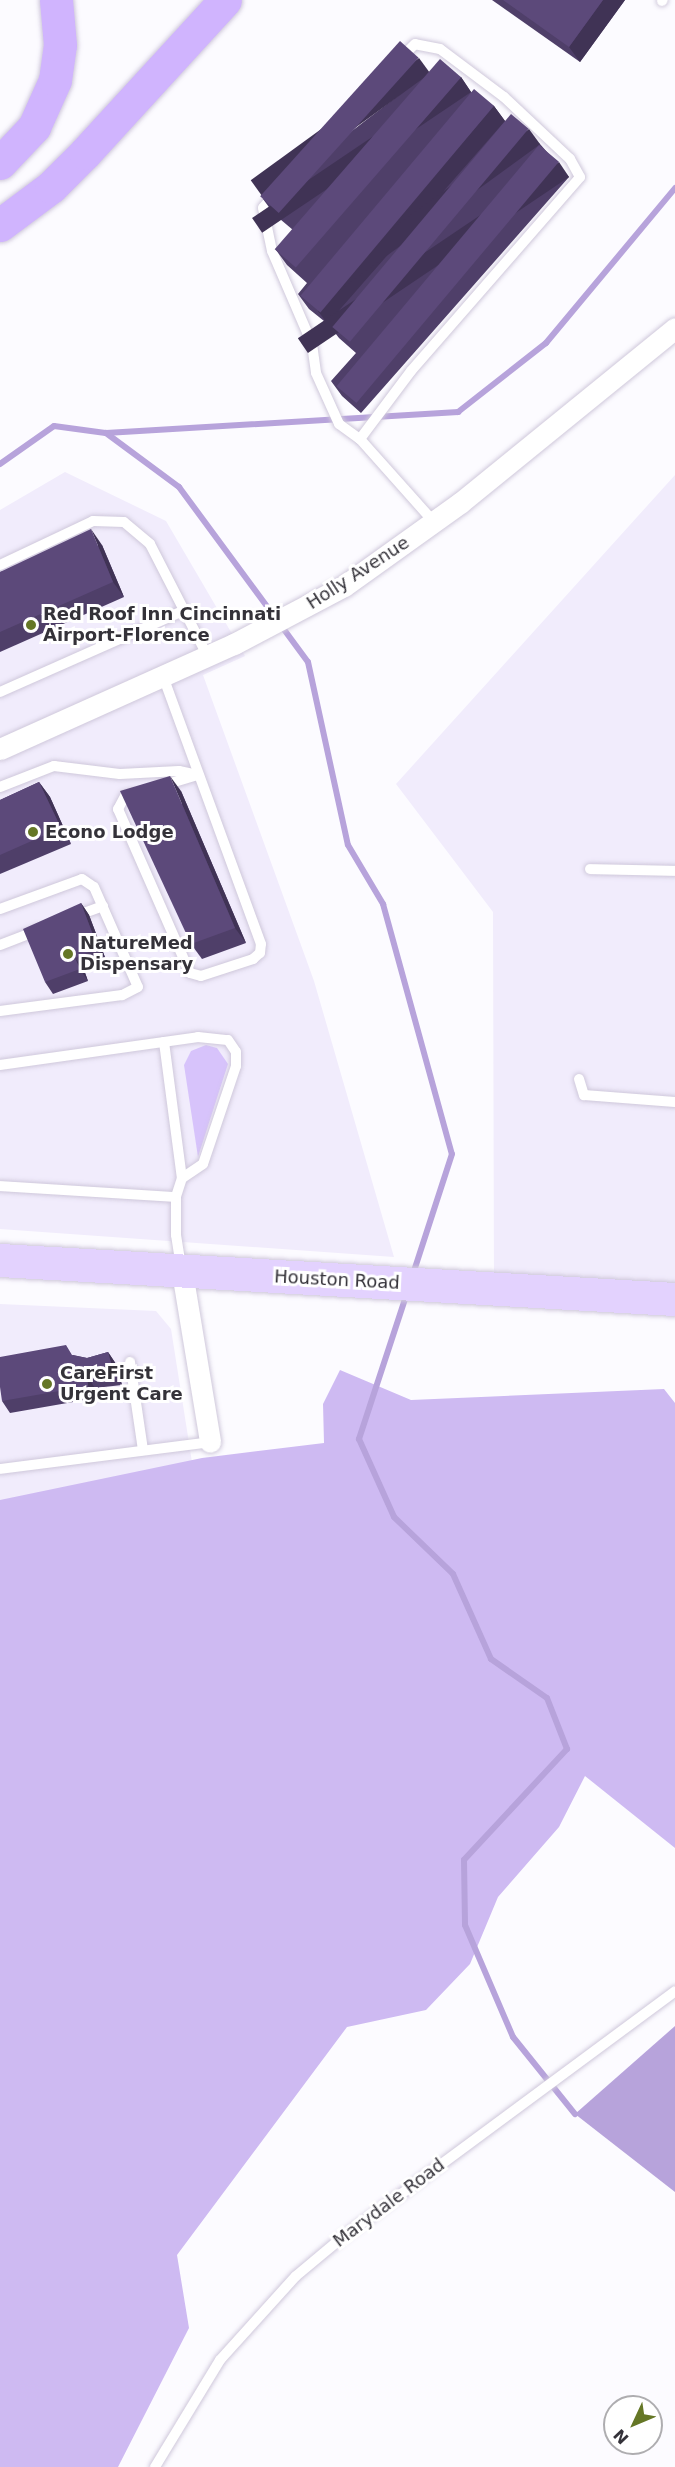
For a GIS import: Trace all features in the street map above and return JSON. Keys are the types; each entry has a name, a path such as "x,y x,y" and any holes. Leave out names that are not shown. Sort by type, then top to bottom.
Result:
{"highway":[{"path":"0,163 34,127 52,88 60,45 56,0"},
{"path":"0,225 51,187 225,0"}],"main road":[{"name":"Houston Road","path":"0,1260 675,1299"}],"street":[{"name":"Holly Avenue","path":"0,749 162,673 207,655 344,586 434,522 675,328"},
{"path":"182,1272 210,1442"}],"lane":[{"path":"360,439 411,371 580,177 570,159 504,97 440,49 415,44 392,66"},
{"path":"286,183 263,208 272,251 312,344 315,373 339,424 360,439 434,522"},
{"path":"0,565 93,521 124,522 150,544 207,655"},
{"path":"0,692 185,610"},
{"path":"162,673 261,944 260,953 253,959 201,976 186,968 118,809 125,796 198,775"},
{"path":"0,787 54,766 120,774 179,771 198,775"},
{"path":"590,869 675,871"},
{"path":"0,909 82,879 94,887 138,987 122,995 0,1011"},
{"path":"0,945 102,906"},
{"path":"0,1065 216,1036 228,1040 236,1052 236,1066 203,1164 182,1178"},
{"path":"164,1042 182,1178 176,1197 176,1235 182,1272"},
{"path":"579,1079 584,1095 675,1102"},
{"path":"0,1186 176,1197"},
{"path":"130,1362 143,1450"},
{"path":"0,1469 210,1442"},
{"name":"Marydale Road","path":"155,2467 220,2360 296,2276 339,2240 675,1991"}],"shaded area":[{"path":"65,472 166,521 245,656 203,675 314,981 394,1257 0,1229 0,510"},
{"path":"675,475 675,1299 494,1289 493,912 396,784"},
{"path":"206,1045 217,1048 228,1064 198,1157 184,1065 191,1051"},
{"path":"0,1304 156,1311 171,1329 192,1462 0,1514"},
{"path":"340,1370 411,1400 664,1389 675,1403 675,1848 585,1776 559,1827 498,1897 470,1964 426,2010 347,2027 177,2255 189,2328 118,2467 0,2467 0,1500 202,1458 324,1443 323,1404"},
{"path":"675,2026 675,2192 575,2114"}],"building":[{"path":"503,0 603,0 569,47"},
{"path":"400,41 419,58 279,213 260,196"},
{"path":"440,59 461,77 296,268 275,249"},
{"path":"474,89 494,106 320,313 300,296"},
{"path":"511,114 529,129 350,342 332,327"},
{"path":"539,145 559,162 356,403 337,386"},
{"name":"Red Roof Inn Cincinnati Airport-Florence","path":"91,529 113,582 0,632 0,572"},
{"path":"170,776 235,928 191,944 120,791"},
{"path":"39,782 61,828 0,855 0,800"},
{"path":"81,903 98,948 75,958 80,969 45,982 23,929"},
{"path":"66,1345 72,1355 87,1358 108,1352 114,1373 87,1376 88,1386 2,1401 0,1357"}],"waterway":[{"path":"0,464 54,426 106,433 458,412 546,343 675,188"},
{"path":"106,433 179,487 308,662 348,845 383,904 452,1154 413,1274"},
{"path":"407,1293 359,1439 394,1517 453,1574 491,1659 547,1698 567,1749 464,1860 465,1925 513,2037 575,2114"}],"place":[{"name":"Red Roof Inn Cincinnati Airport-Florence","path":"31,625"},
{"name":"Econo Lodge","path":"33,832"},
{"name":"NatureMed Dispensary","path":"68,954"},
{"name":"CareFirst Urgent Care","path":"47,1384"}]}
